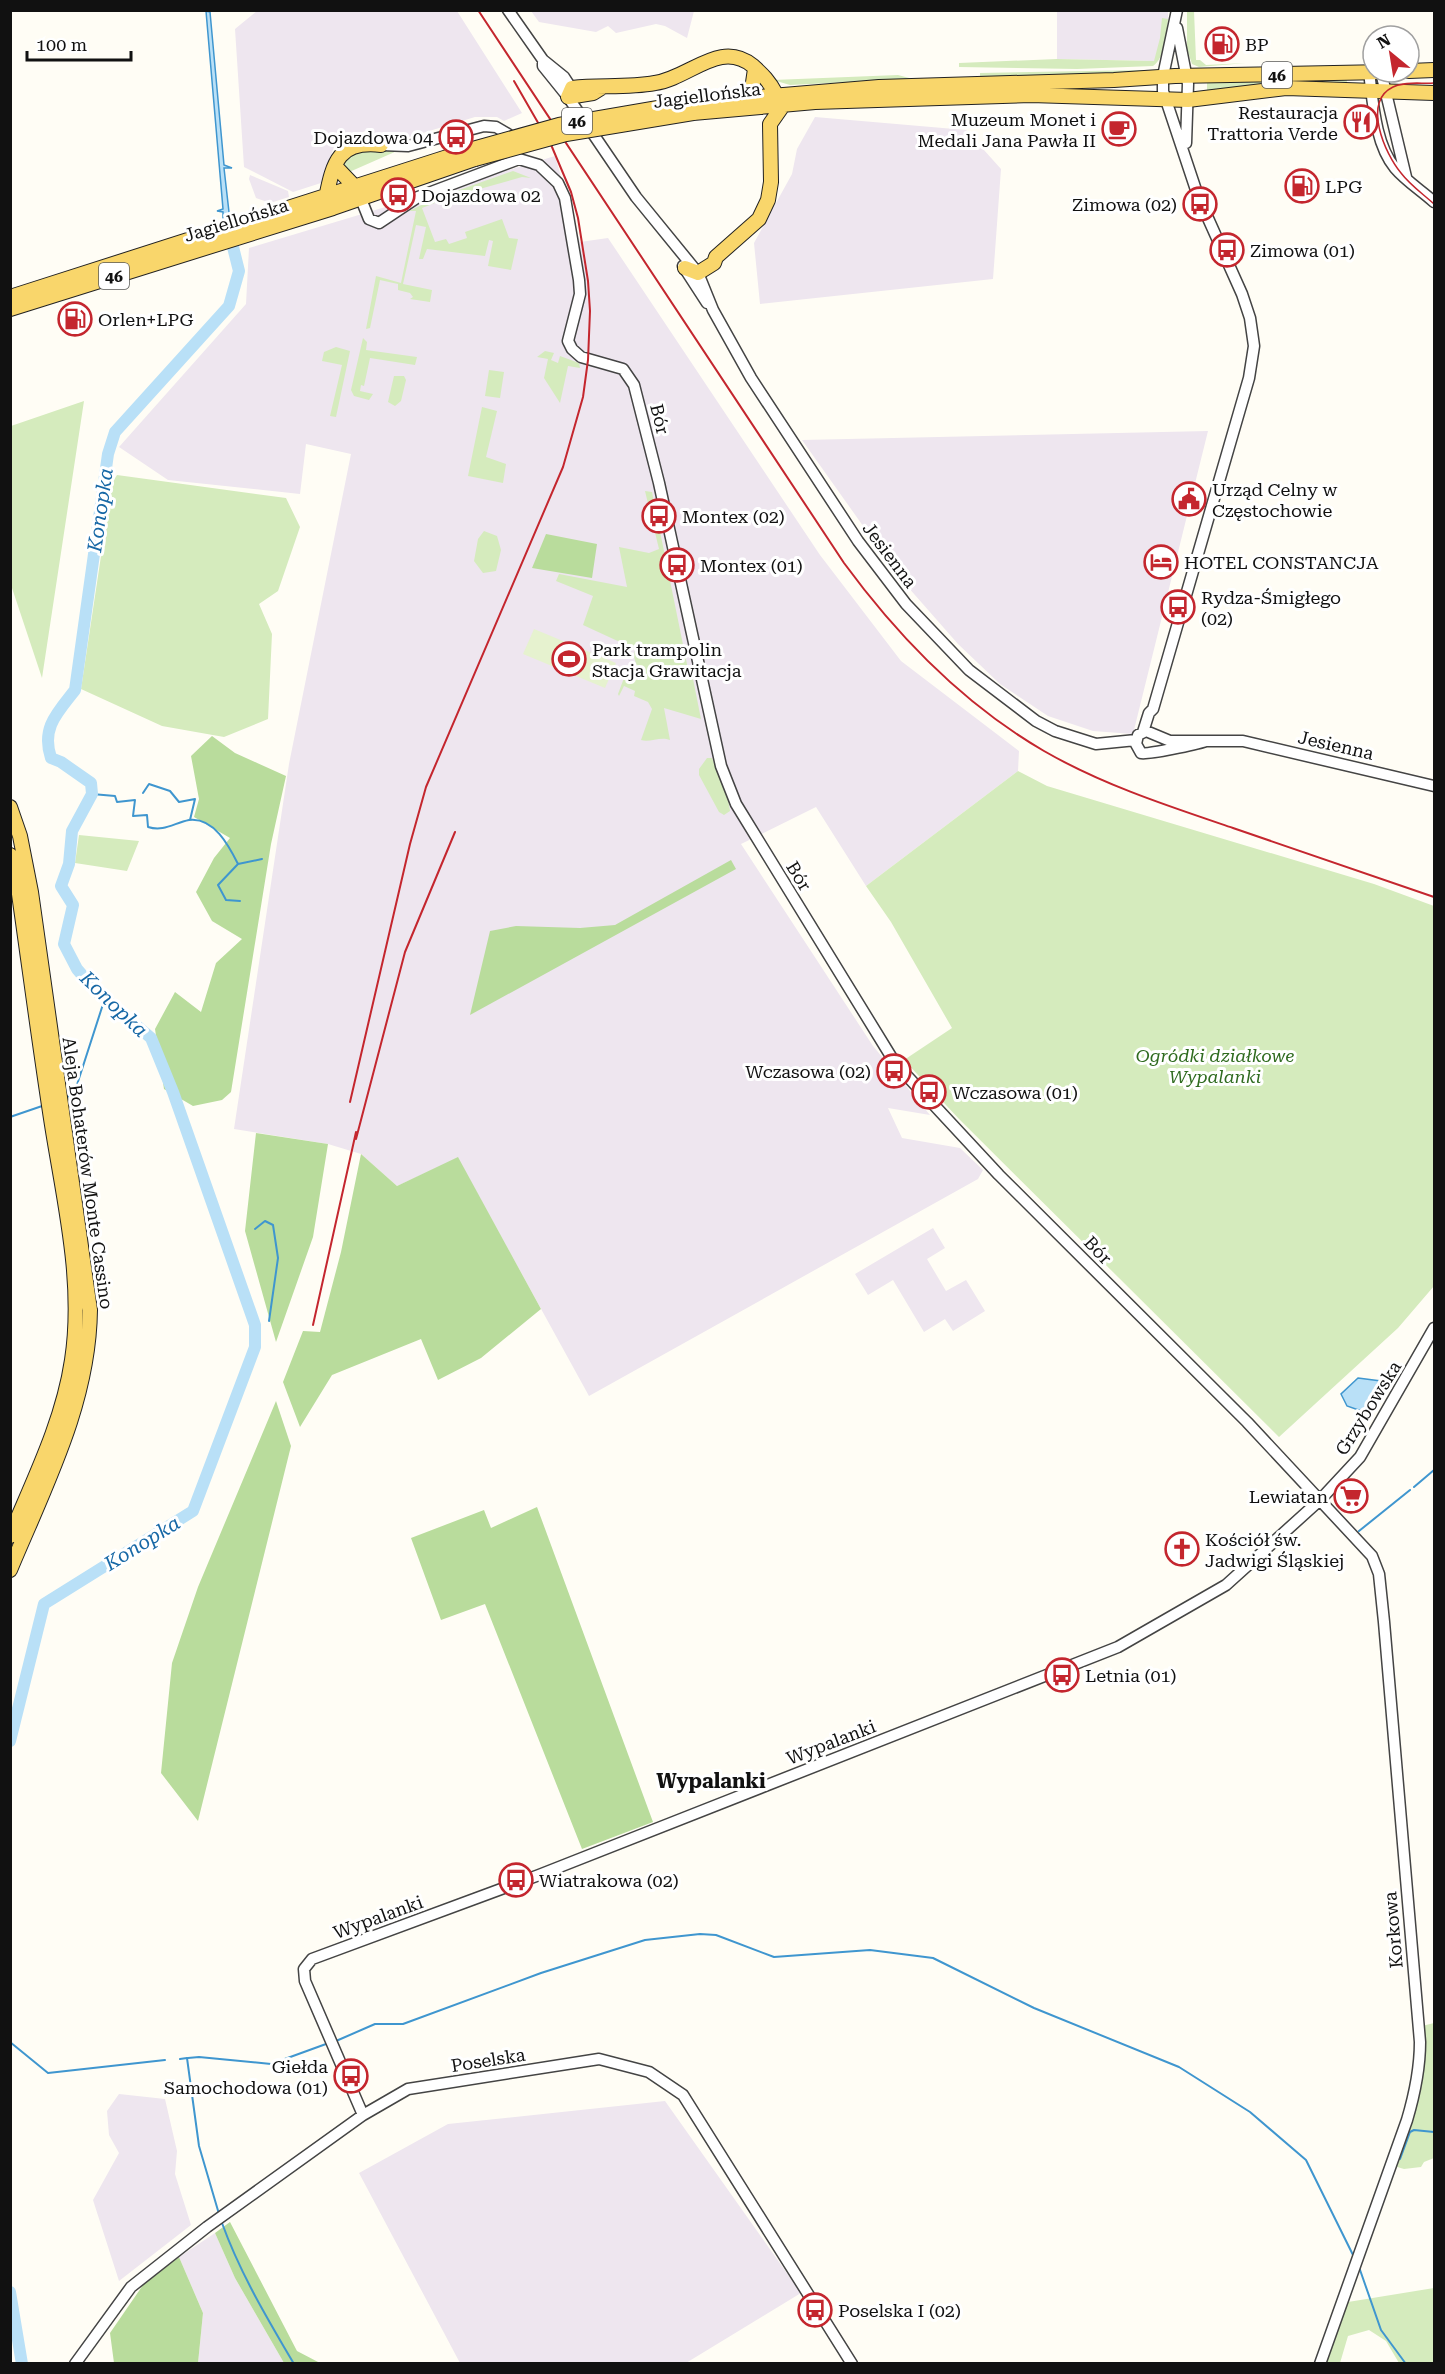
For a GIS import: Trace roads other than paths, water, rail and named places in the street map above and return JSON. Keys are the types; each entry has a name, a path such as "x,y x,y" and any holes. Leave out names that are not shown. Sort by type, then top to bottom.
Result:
{"main road":[{"path":"572,94 598,92 601,88 670,80 719,56 736,57 767,78 780,99 770,124 771,182 768,200 759,219 716,257 710,257 692,272"},
{"path":"755,69 752,102 760,116 770,124"},
{"name":"Jagiellońska","path":"10,297 216,239 472,155 690,108 879,87 1114,80 1163,76 1361,72"},
{"name":"Jagiellońska","path":"780,99 1058,94 1188,100 1286,88 1434,93"},
{"path":"326,198 331,169 343,152 363,144 381,145"},
{"path":"335,166 358,193"},
{"name":"Jagiellońska","path":"245,230 326,198 358,193"},
{"name":"Jagiellońska","path":"10,309 216,239"},
{"name":"Aleja Bohaterów Monte Cassino","path":"10,807 20,836 31,892 76,1294 76,1328 64,1400 10,1536"},
{"name":"Aleja Bohaterów Monte Cassino","path":"10,855 19,894 87,1284 88,1340 76,1404 10,1570"}],"street":[{"path":"508,10 543,60 543,66 572,94 586,123 619,174 692,272"},
{"path":"1177,10 1179,45 1188,100 1185,138 1188,161"},
{"path":"1177,10 1163,76 1166,100 1198,196 1242,294 1252,326 1254,346 1249,378 1153,709 1146,738 1145,755 1206,741"},
{"path":"1377,84 1406,177"},
{"path":"1379,92 1383,147 1396,169 1434,202"},
{"path":"358,193 369,219 379,223 418,197 519,159 508,134 488,126 408,146 381,145"},
{"name":"Bór","path":"519,159 539,165 553,176 564,198 580,287 568,332 570,345 581,357 623,369 634,386 659,483 721,766 740,811 895,1063 959,1134 1247,1422 1320,1500"},
{"name":"Jesienna","path":"692,272 751,378 858,541 906,604 938,640 991,689 1036,721 1075,739 1111,744 1146,738 1170,741 1243,741 1434,786"},
{"path":"1146,738 1160,747 1155,753"},
{"name":"Grzybowska","path":"1320,1500 1360,1457 1434,1328"},
{"name":"Wypalanki","path":"363,2115 305,1981 304,1970 312,1959 539,1875 1118,1647 1226,1585 1320,1500"},
{"name":"Korkowa","path":"1320,1500 1358,1537 1372,1556 1379,1574 1420,2042 1416,2090 1320,2364"},
{"name":"Poselska","path":"75,2364 131,2287 203,2230 363,2115 408,2089 599,2059 649,2072 683,2095 852,2364"}],"water":[{"path":"206,11 210,12 224,165 232,168 224,168 230,221 223,223 223,212 217,211 223,209"},
{"path":"1358,1378 1381,1381 1385,1386 1367,1413 1347,1406 1341,1394"}],"waterway":[{"name":"Konopka","path":"10,1741 44,1604 193,1511 255,1347 255,1325 173,1092 151,1038 96,991 77,969 64,944 73,905 61,886 69,864 72,831 92,794 91,783 61,762 51,758 48,747 52,721 75,690 108,454 115,432 229,306 239,271 233,247"},
{"path":"143,793 149,784 170,791 179,802 195,799 190,820"},
{"path":"92,794 115,796 117,802 135,800 133,816 147,815 148,827 164,828 189,820 198,820 213,828 225,841 238,864 218,885 226,900 240,901"},
{"path":"238,864 262,859"},
{"path":"64,1098 74,1094 105,998"},
{"path":"10,1117 45,1105"},
{"path":"255,1229 265,1221 273,1225 278,1258 269,1321"},
{"path":"1414,1487 1434,1470"},
{"path":"1359,1531 1410,1490"},
{"path":"336,2041 375,2024 403,2024 541,1973 645,1940 700,1934 716,1935 774,1957 870,1950 933,1958 1034,2008 1179,2067 1250,2112 1306,2160 1354,2257"},
{"path":"10,2042 48,2073 165,2060"},
{"path":"188,2058 271,2064 326,2044"},
{"path":"180,2059 187,2058 199,2146 219,2214"},
{"path":"1400,2159 1410,2132 1414,2130 1434,2132"},
{"path":"222,2223 246,2277 294,2364"},
{"path":"1359,2267 1381,2330 1406,2364"},
{"name":"Konopka","path":"10,2292 22,2364"}],"tram line":[{"path":"1434,83 1408,83 1393,87 1384,94 1379,104 1378,116 1383,141 1395,164 1408,182 1434,204"}],"railway":[{"path":"478,10 844,563 887,617 934,667 960,691 1014,733 1089,774 1160,803 1434,897"},
{"path":"350,1102 410,844 426,787 563,467 583,397 588,360 590,311 588,281 578,218 571,192 552,147 514,81"},
{"path":"356,1139 405,952 455,832"},
{"path":"313,1325 356,1132"}],"place":[{"name":"BP","path":"1222,44"},
{"name":"Restauracja Trattoria Verde","path":"1361,122"},
{"name":"Muzeum Monet i Medali Jana Pawła II","path":"1119,129"},
{"name":"Dojazdowa 04","path":"456,137"},
{"name":"LPG","path":"1302,186"},
{"name":"Dojazdowa 02","path":"398,195"},
{"name":"Zimowa (02)","path":"1200,204"},
{"name":"Zimowa (01)","path":"1227,250"},
{"name":"Orlen+LPG","path":"75,319"},
{"name":"Urząd Celny w Częstochowie","path":"1189,499"},
{"name":"Montex (02)","path":"659,516"},
{"name":"HOTEL CONSTANCJA","path":"1161,562"},
{"name":"Montex (01)","path":"677,565"},
{"name":"Rydza-Śmigłego (02)","path":"1178,607"},
{"name":"Park trampolin Stacja Grawitacja","path":"569,659"},
{"name":"Wczasowa (02)","path":"894,1071"},
{"name":"Wczasowa (01)","path":"929,1092"},
{"name":"Lewiatan","path":"1351,1496"},
{"name":"Kościół św. Jadwigi Śląskiej","path":"1182,1549"},
{"name":"Letnia (01)","path":"1062,1675"},
{"name":"Wiatrakowa (02)","path":"516,1880"},
{"name":"Giełda Samochodowa (01)","path":"351,2076"},
{"name":"Poselska I (02)","path":"815,2310"}],"district":[{"name":"Wypalanki","path":"711,1781"}],"park label":[{"name":"Ogródki działkowe Wypalanki","path":"1215,1065"}]}
